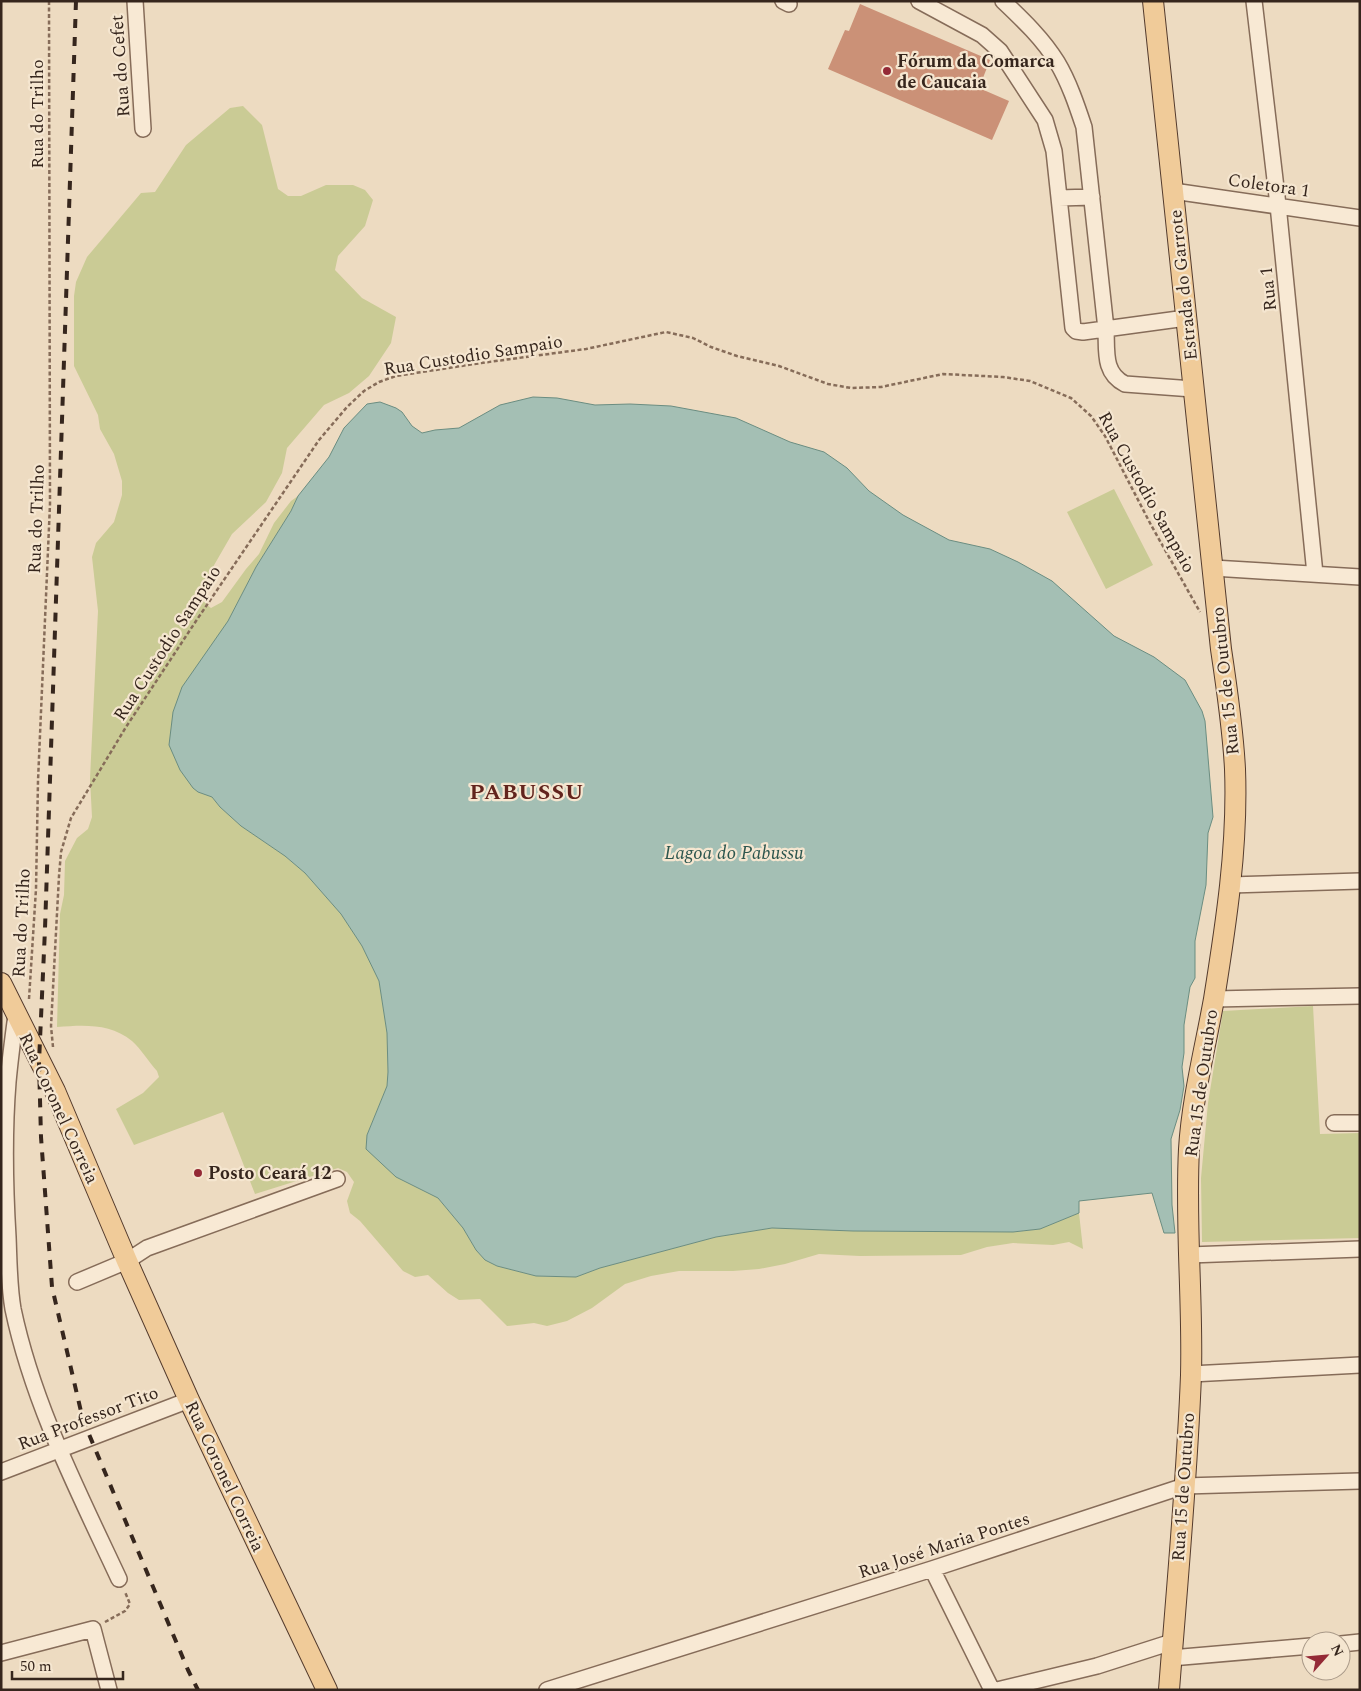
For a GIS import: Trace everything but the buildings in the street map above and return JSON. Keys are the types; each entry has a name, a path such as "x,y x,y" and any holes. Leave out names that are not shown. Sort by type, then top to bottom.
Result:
{"main road":[{"name":"Estrada do Garrote","path":"1153,1 1213,568"},
{"name":"Rua 15 de Outubro","path":"1169,1690 1191,1374 1189,1148 1195,1098 1214,999 1230,885 1235,808 1235,771 1230,712 1221,650 1213,568"},
{"name":"Rua Coronel Correia","path":"1,984 55,1091 126,1261 189,1400 327,1690"}],"street":[{"name":"Rua do Cefet","path":"134,1 143,129"},
{"path":"919,1 982,35 1000,51 1045,120 1054,151 1073,328 1076,331 1083,332 1186,318"},
{"path":"1003,1 1031,28 1058,62 1084,127 1108,362 1111,372 1117,380 1126,384 1194,389"},
{"name":"Rua 1","path":"1254,1 1278,205 1315,574"},
{"name":"Coletora 1","path":"1173,191 1360,218"},
{"path":"1059,198 1092,197"},
{"path":"1213,568 1360,577"},
{"path":"1230,885 1360,881"},
{"path":"1214,999 1360,996"},
{"path":"16,1015 8,1083 7,1309 59,1450 120,1579"},
{"path":"1334,1124 1360,1123"},
{"path":"77,1282 126,1261 147,1248 337,1179"},
{"path":"1190,1255 1360,1249"},
{"path":"1191,1374 1360,1364"},
{"name":"Rua Professor Tito","path":"1,1472 189,1400"},
{"name":"Rua José Maria Pontes","path":"547,1690 1184,1486 1360,1481"},
{"path":"932,1568 992,1690"},
{"path":"1,1653 92,1630 109,1690"},
{"path":"997,1690 1172,1650 1301,1646"}],"path":[{"name":"Rua do Trilho","path":"29,999 35,898 50,504 49,1"},
{"name":"Rua Custodio Sampaio","path":"54,1051 51,1017 59,876 61,852 71,818 137,711 319,440 347,407 364,391 379,382 396,376 586,349 666,332 693,338 711,347 737,356 779,366 828,384 851,388 881,387 943,374 1003,377 1030,381 1071,398 1091,416 1105,436 1151,525 1202,616"},
{"path":"92,1630 125,1611 130,1604 120,1579"}],"green space":[{"path":"243,106 262,125 278,189 288,196 301,196 326,185 353,185 365,190 373,200 365,226 338,256 335,270 362,298 396,317 391,343 369,376 349,393 324,405 287,448 282,473 266,502 232,534 202,586 203,598 208,606 211,608 222,602 259,554 274,523 291,501 298,496 291,511 256,567 228,621 198,792 212,797 241,826 285,856 305,873 341,914 362,946 379,981 387,1033 387,1086 367,1135 396,1177 438,1198 463,1228 476,1250 485,1260 497,1266 536,1276 576,1277 600,1268 716,1237 772,1228 853,1231 1013,1232 1040,1229 1079,1213 1083,1249 1069,1242 1053,1245 1013,1243 987,1247 961,1255 860,1256 819,1254 759,1269 679,1271 651,1276 625,1284 592,1308 567,1321 547,1326 534,1323 507,1326 480,1299 459,1300 428,1275 415,1277 403,1271 360,1221 350,1213 347,1201 354,1182 347,1172 338,1168 255,1194 223,1112 134,1145 116,1109 143,1093 159,1077 157,1071 132,1041 115,1031 96,1026 57,1027 60,914 64,895 65,861 77,838 88,829 92,817 90,779 98,611 92,557 96,543 114,522 122,495 122,481 114,454 100,429 98,415 74,366 74,296 76,282 87,257 141,193 155,192 186,145 230,108"},
{"path":"1114,489 1153,565 1106,589 1067,512"},
{"path":"1313,1006 1320,1134 1360,1133 1360,1238 1202,1242 1201,1178 1208,1103 1223,1011"}],"water":[{"name":"Lagoa do Pabussu","path":"533,397 557,398 595,405 671,406 736,418 790,442 824,452 847,468 869,491 903,515 949,540 990,549 1052,581 1114,636 1154,657 1185,680 1202,711 1205,721 1213,817 1208,833 1206,885 1195,941 1195,978 1190,987 1184,1025 1182,1067 1184,1086 1180,1110 1171,1139 1172,1205 1175,1233 1164,1233 1152,1193 1079,1201 1079,1213 1040,1229 1013,1232 853,1231 772,1228 716,1237 600,1268 576,1277 536,1276 497,1266 485,1260 476,1250 463,1228 438,1198 396,1177 366,1149 367,1135 387,1086 387,1033 379,981 362,946 341,914 305,873 285,856 241,826 212,797 193,788 180,770 169,745 173,712 182,687 228,621 256,567 291,511 298,496 329,457 344,428 367,404 380,402 396,408 402,412 412,426 422,433 459,428 500,405"}],"railway":[{"path":"76,1 39,1062 41,1137 52,1287 83,1420 198,1690"}],"place":[{"name":"Fórum da Comarca de Caucaia","path":"887,71"},
{"name":"Posto Ceará 12","path":"198,1173"}],"district":[{"name":"PABUSSU","path":"527,791"}]}
